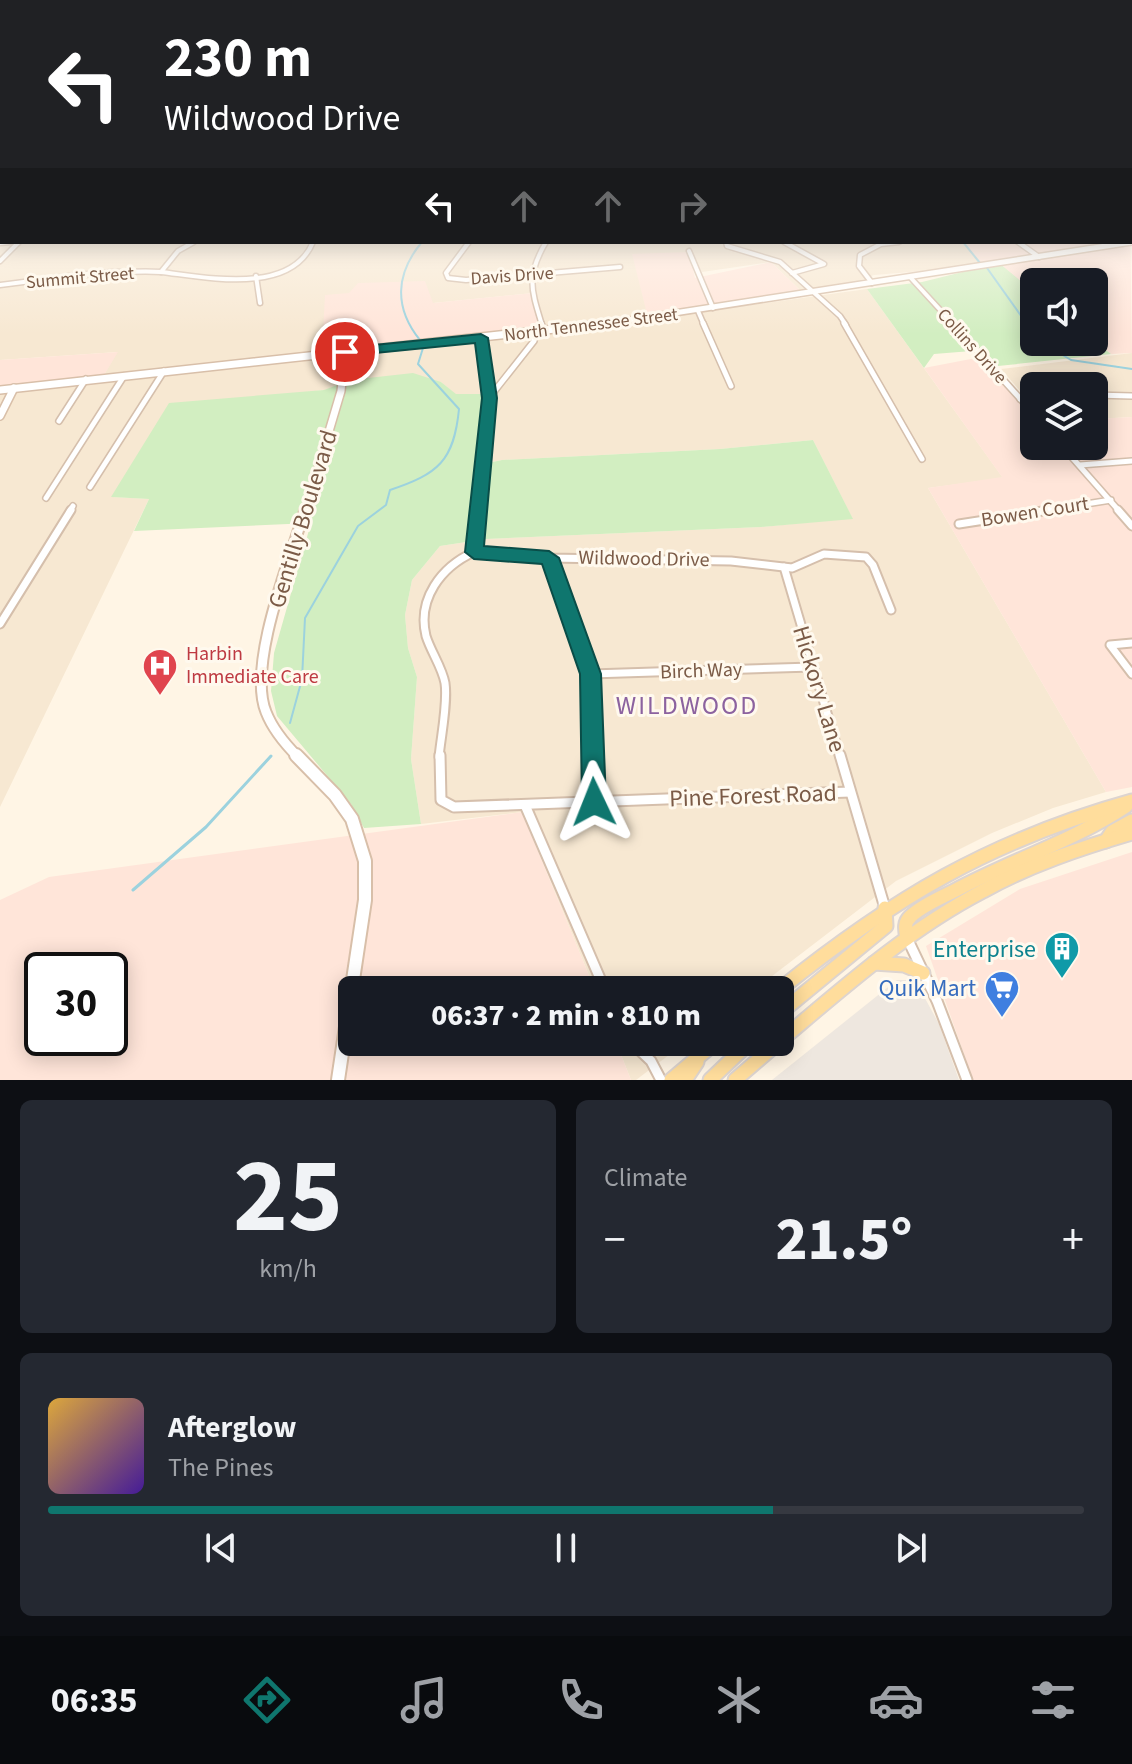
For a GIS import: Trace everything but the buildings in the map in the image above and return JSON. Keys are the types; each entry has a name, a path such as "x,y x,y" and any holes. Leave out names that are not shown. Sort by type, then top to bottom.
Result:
{"main road":[{"name":"North Tennessee Street","path":"0,390 544,332 698,311 1109,244"},
{"path":"919,287 922,275"},
{"path":"320,355 345,366 370,350"},
{"name":"Gentilly Boulevard","path":"338,1080 365,894 363,850 346,810 269,722 260,702 259,683 263,654 339,399 345,352"},
{"path":"0,416 14,388"},
{"path":"794,978 885,908 985,851 1065,820 1132,802"},
{"path":"907,938 905,927 909,917 935,901 998,867 1105,820 1132,802"},
{"path":"1106,841 1112,832 1132,821"},
{"path":"794,1030 874,963 964,901 1013,876 1132,833"},
{"path":"794,1002 886,926 885,908"},
{"path":"874,963 904,965 923,973"},
{"path":"671,1080 699,1056"},
{"path":"685,1080 699,1056"},
{"path":"710,1080 735,1056"},
{"path":"735,1080 763,1056"}],"street":[{"path":"0,261 17,244"},
{"path":"161,272 178,251 190,244"},
{"name":"Summit Street","path":"0,285 113,272 161,272 196,279 256,276 288,270 312,251 313,244"},
{"name":"Davis Drive","path":"468,244 446,273 448,278 529,276 620,267"},
{"path":"544,332 529,276 531,266 545,244"},
{"path":"726,244 780,262 816,292 849,329 922,459"},
{"path":"785,244 795,253 815,255 824,264 792,273"},
{"path":"872,283 858,260 864,250 878,244"},
{"path":"1021,244 1039,257"},
{"path":"689,251 713,308"},
{"path":"256,276 260,303"},
{"name":"Collins Drive","path":"910,277 1020,399"},
{"path":"698,311 731,386"},
{"path":"489,398 498,391 534,341 535,333"},
{"path":"474,552 489,398 481,338"},
{"path":"90,487 164,371"},
{"path":"46,498 124,375"},
{"path":"59,421 86,379"},
{"path":"1108,395 1132,396"},
{"path":"1075,460 1132,526"},
{"path":"1079,465 1132,461"},
{"name":"Bowen Court","path":"959,524 1111,500"},
{"path":"0,624 73,506"},
{"name":"Wildwood Drive","path":"474,552 549,558 731,561 784,567"},
{"name":"Pine Forest Road","path":"474,552 441,574 433,584 424,608 426,635 445,683 438,777 441,800 454,807 850,792"},
{"path":"784,567 792,568 824,554 866,557 873,565 891,610"},
{"path":"549,558 591,674 594,802"},
{"name":"Hickory Lane","path":"784,567 885,908"},
{"path":"1132,643 1110,645 1132,674"},
{"name":"Birch Way","path":"591,674 812,667"},
{"path":"525,805 599,976"},
{"path":"907,938 944,1016 967,1080"},
{"path":"646,1056 661,1080"}],"shaded area":[{"path":"0,244 965,244 982,266 874,275 837,289 804,294 771,262 702,272 689,252 649,319 867,289 1003,478 928,488 1106,792 1053,808 992,833 896,881 772,976 589,976 522,812 421,824 411,759 417,677 408,648 405,615 412,580 440,546 486,539 761,527 852,518 813,440 720,449 502,460 483,464 455,394 441,382 350,380 325,390 251,398 137,457 112,497 149,499 0,807 0,390 370,354 512,335 533,293 433,303 322,351 104,375 117,352 0,360"},
{"path":"965,244 1130,244 1132,353 1108,352 1108,268 1020,268 1020,287 982,266"},
{"path":"689,252 695,278 771,262 804,294 648,318 632,254"},
{"path":"425,281 433,303 533,293 544,332 322,351 325,295 349,293 358,283"},
{"path":"118,352 104,375 0,390 0,360"},
{"path":"1132,353 1132,417 1108,418 1108,372 1020,372 1020,391 1001,369 1108,356"},
{"path":"976,358 989,373 1020,396 1020,460 1108,460 1108,418 1132,417 1132,787 1106,792 928,488 1002,477 924,368"},
{"path":"522,812 589,976 338,976 338,1056 622,1056 631,1080 0,1080 0,900 49,877"},
{"path":"1132,852 1132,1080 973,1080 926,946 1020,889"},
{"path":"897,980 915,980 939,1024 959,1080 772,1080"},
{"path":"622,1056 668,1056 636,1080 631,1080"}],"green space":[{"path":"999,263 1020,280 1020,356 1092,356 998,366 984,350 934,354 924,368 867,289 922,282"},
{"path":"413,373 441,382 456,394 487,394 483,464 502,460 720,449 813,440 853,519 761,527 486,539 440,546 412,580 405,615 408,648 417,677 411,759 421,824 364,828 351,804 277,716 271,691 274,653 311,523 134,531 149,499 111,497 169,403 324,390 350,380"}],"waterway":[{"path":"420,244 407,266 401,291 406,316 420,340"},
{"path":"965,244 980,263"},
{"path":"987,268 1020,314"},
{"path":"290,723 302,679 305,618 358,526 386,505 390,490 420,478 441,463 453,441 459,409 418,364 423,348"},
{"path":"1064,356 1071,360 1132,369"},
{"path":"133,890 206,827 271,756"}],"place":[{"name":"Harbin Immediate Care","path":"160,697"},
{"name":"Enterprise","path":"1062,980"},
{"name":"Quik Mart","path":"1002,1019"}],"district":[{"name":"WILDWOOD","path":"687,705"}],"route":[{"path":"345,352 481,338 489,398 474,552 549,558 591,674 594,802"}]}
